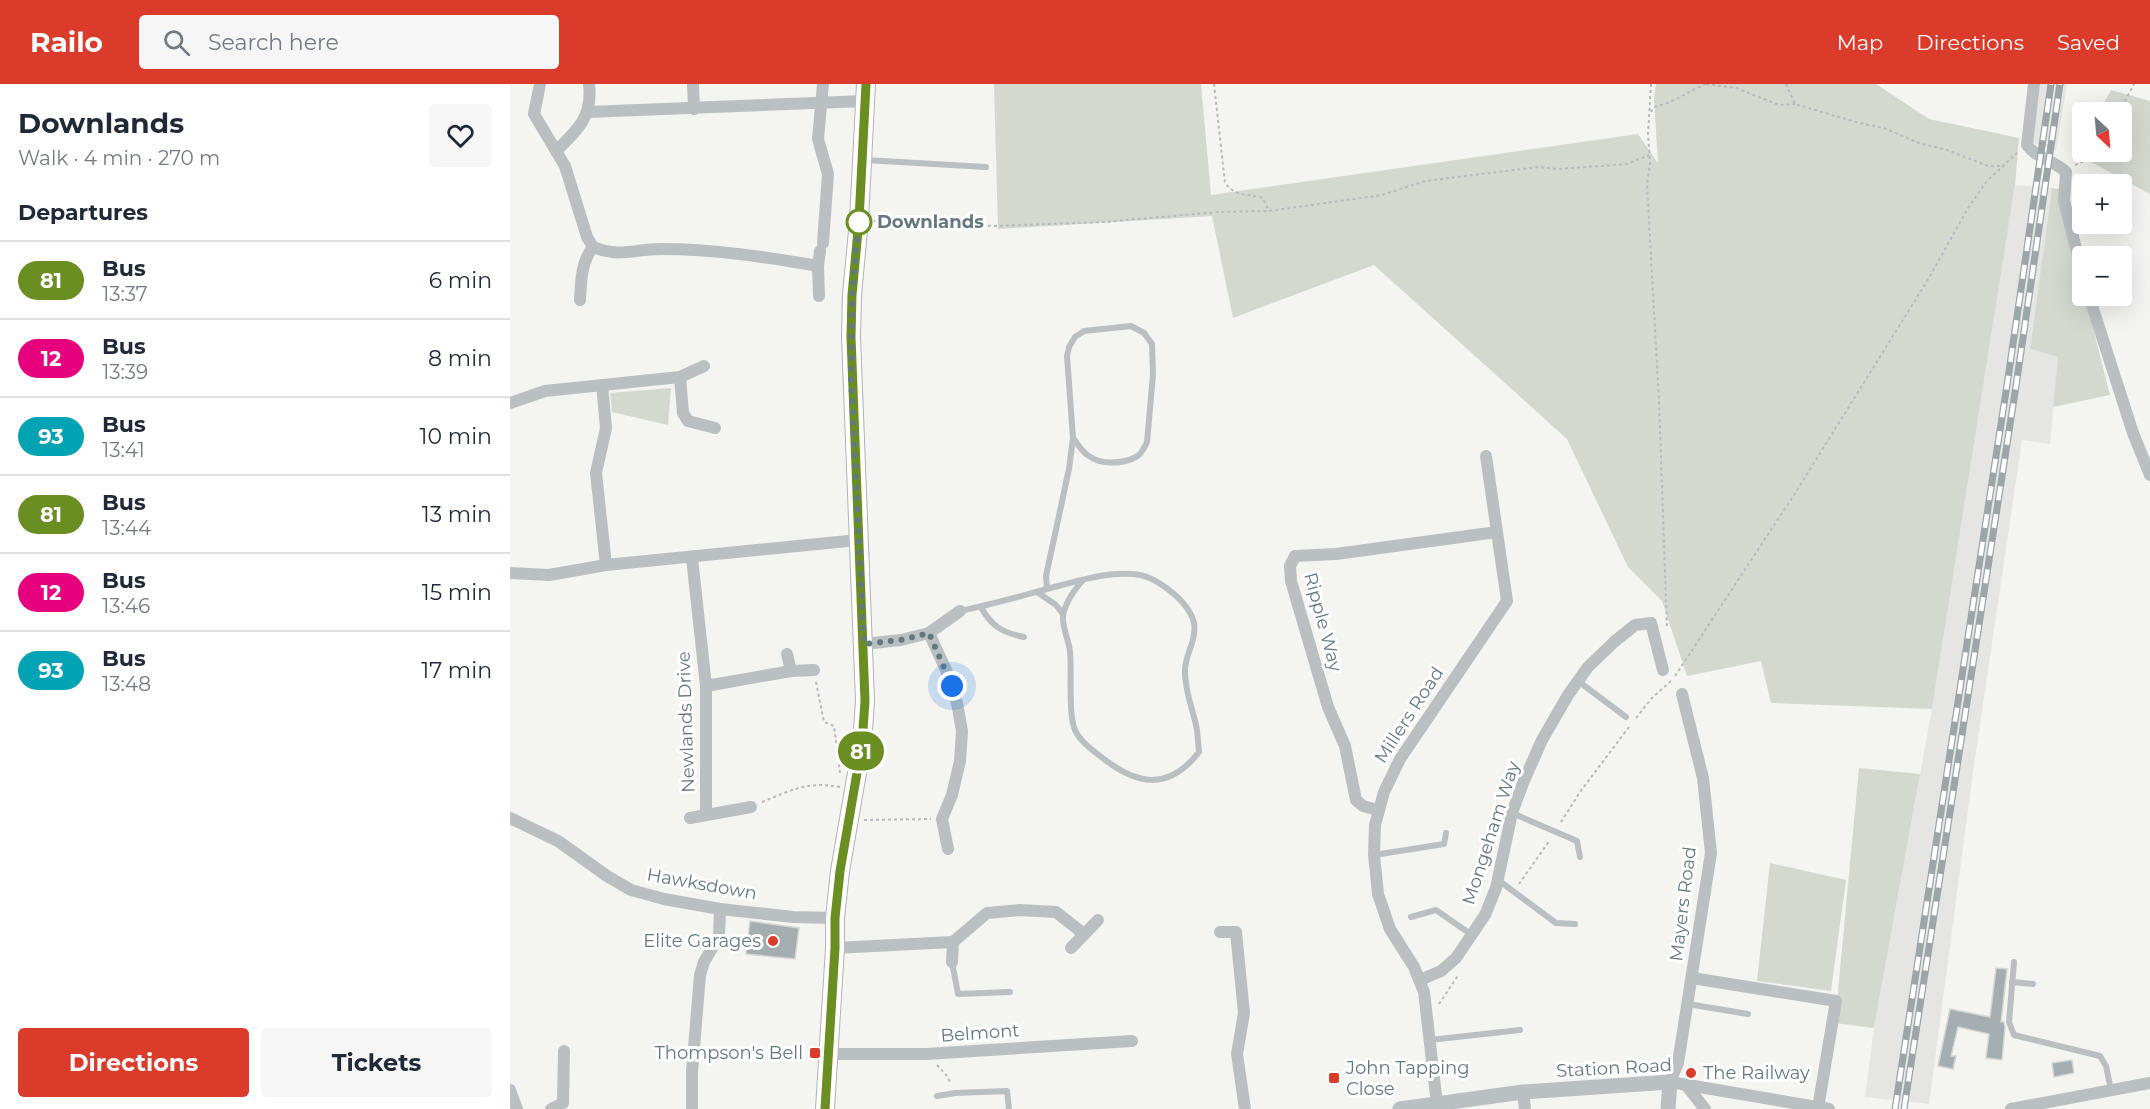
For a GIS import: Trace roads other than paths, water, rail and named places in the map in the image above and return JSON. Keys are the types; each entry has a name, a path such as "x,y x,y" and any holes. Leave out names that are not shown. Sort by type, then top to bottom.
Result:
{"main road":[{"path":"825,1109 835,918 840,871 862,744 865,701 851,337 865,93"}],"street":[{"path":"540,84 534,114 565,166 587,237 593,247 619,254 659,249 726,252 818,266"},
{"path":"556,151 579,127 588,112 591,100 589,84"},
{"path":"693,84 694,109"},
{"path":"819,296 818,266 822,247 828,174 818,139 823,84"},
{"path":"2034,84 2027,145 2032,152 2057,164 2066,172 2064,201 2075,246"},
{"path":"588,112 823,103 865,93"},
{"path":"580,300 581,274 593,247"},
{"path":"2092,306 2133,433 2150,475"},
{"path":"510,403 545,391 680,377 704,366"},
{"path":"680,377 684,413 688,421 715,428"},
{"path":"602,385 606,428 596,473 606,565"},
{"name":"Millers Road","path":"1437,1104 1426,1005 1420,980 1383,914 1374,855 1378,810 1392,774 1404,752 1507,601 1486,456"},
{"name":"Ripple Way","path":"1378,810 1363,806 1356,800 1345,746 1328,707 1291,581 1290,566 1295,556 1336,554 1497,532"},
{"path":"510,573 549,575 606,565 858,540"},
{"name":"Newlands Drive","path":"692,558 706,686 706,814"},
{"path":"864,644 901,640 929,633 960,612"},
{"name":"Mongeham Way","path":"1420,980 1449,965 1456,958 1485,915 1498,880 1512,813 1542,740 1578,681 1600,654 1635,625 1651,623 1669,669"},
{"path":"929,633 946,670 957,703 962,731 960,762 952,795 942,819 948,849"},
{"path":"787,654 791,671"},
{"path":"706,686 791,671 814,670"},
{"name":"Mayers Road","path":"1670,1082 1678,1063 1711,853 1703,778 1682,694"},
{"name":"Newlands Drive","path":"690,818 751,807"},
{"name":"Hawksdown","path":"510,818 558,841 631,890 664,899 720,909 793,917 835,918"},
{"path":"692,1109 692,1072 700,975 704,962 720,936 720,909"},
{"path":"835,948 953,942 987,913 1020,910 1056,912 1084,934"},
{"path":"1071,948 1098,920"},
{"path":"1220,932 1236,932 1244,1013 1237,1054 1245,1109"},
{"path":"952,962 953,942"},
{"name":"Mayers Road","path":"1692,978 1836,1001 1824,1108"},
{"name":"Belmont","path":"829,1054 926,1054 1132,1041"},
{"path":"551,1109 568,1106 564,1051"},
{"path":"1668,1109 1670,1082"},
{"name":"Station Road","path":"1400,1109 1523,1092 1670,1082 1824,1108"},
{"path":"2011,1109 2150,1083"},
{"path":"1686,1085 1705,1109"},
{"path":"510,1090 517,1109"},
{"path":"1523,1092 1525,1109"}],"lane":[{"path":"862,160 986,167"},
{"path":"1047,589 1046,576 1069,469 1073,438 1067,356 1069,347 1084,331 1131,326 1144,333 1152,344 1153,374 1147,442 1143,450 1136,457 1105,462 1089,456 1073,438"},
{"path":"960,612 1047,589 1103,575 1136,574 1164,586 1183,601 1194,623 1193,643 1185,669 1186,690 1196,726 1199,752 1188,767 1170,778 1153,780 1133,777 1113,767 1085,744 1075,730 1071,714 1070,651 1063,614 1056,605 1037,592"},
{"path":"1063,614 1069,600 1083,580"},
{"path":"981,607 991,621 1005,634 1024,637"},
{"path":"1578,681 1626,717"},
{"path":"1512,813 1576,841 1580,857"},
{"path":"1374,855 1444,844 1446,833"},
{"path":"1498,880 1556,923 1575,924"},
{"path":"1411,917 1436,910 1472,935"},
{"path":"952,962 958,994 1010,992"},
{"path":"2014,962 2010,1022 2014,1035 2100,1056 2106,1066 2111,1091"},
{"path":"2012,982 2033,984"},
{"path":"1688,1004 1748,1014"},
{"path":"1430,1040 1520,1030"},
{"path":"938,1096 955,1092 1007,1091 1010,1109"}],"railway":[{"path":"1895,1109 2051,84"},
{"path":"1904,1109 2016,386 2060,84"}],"place":[{"name":"Downlands","path":"859,222"},
{"name":"Elite Garages","path":"773,941"},
{"name":"Thompson's Bell","path":"815,1053"},
{"name":"The Railway","path":"1691,1073"},
{"name":"John Tapping Close","path":"1334,1078"}]}
